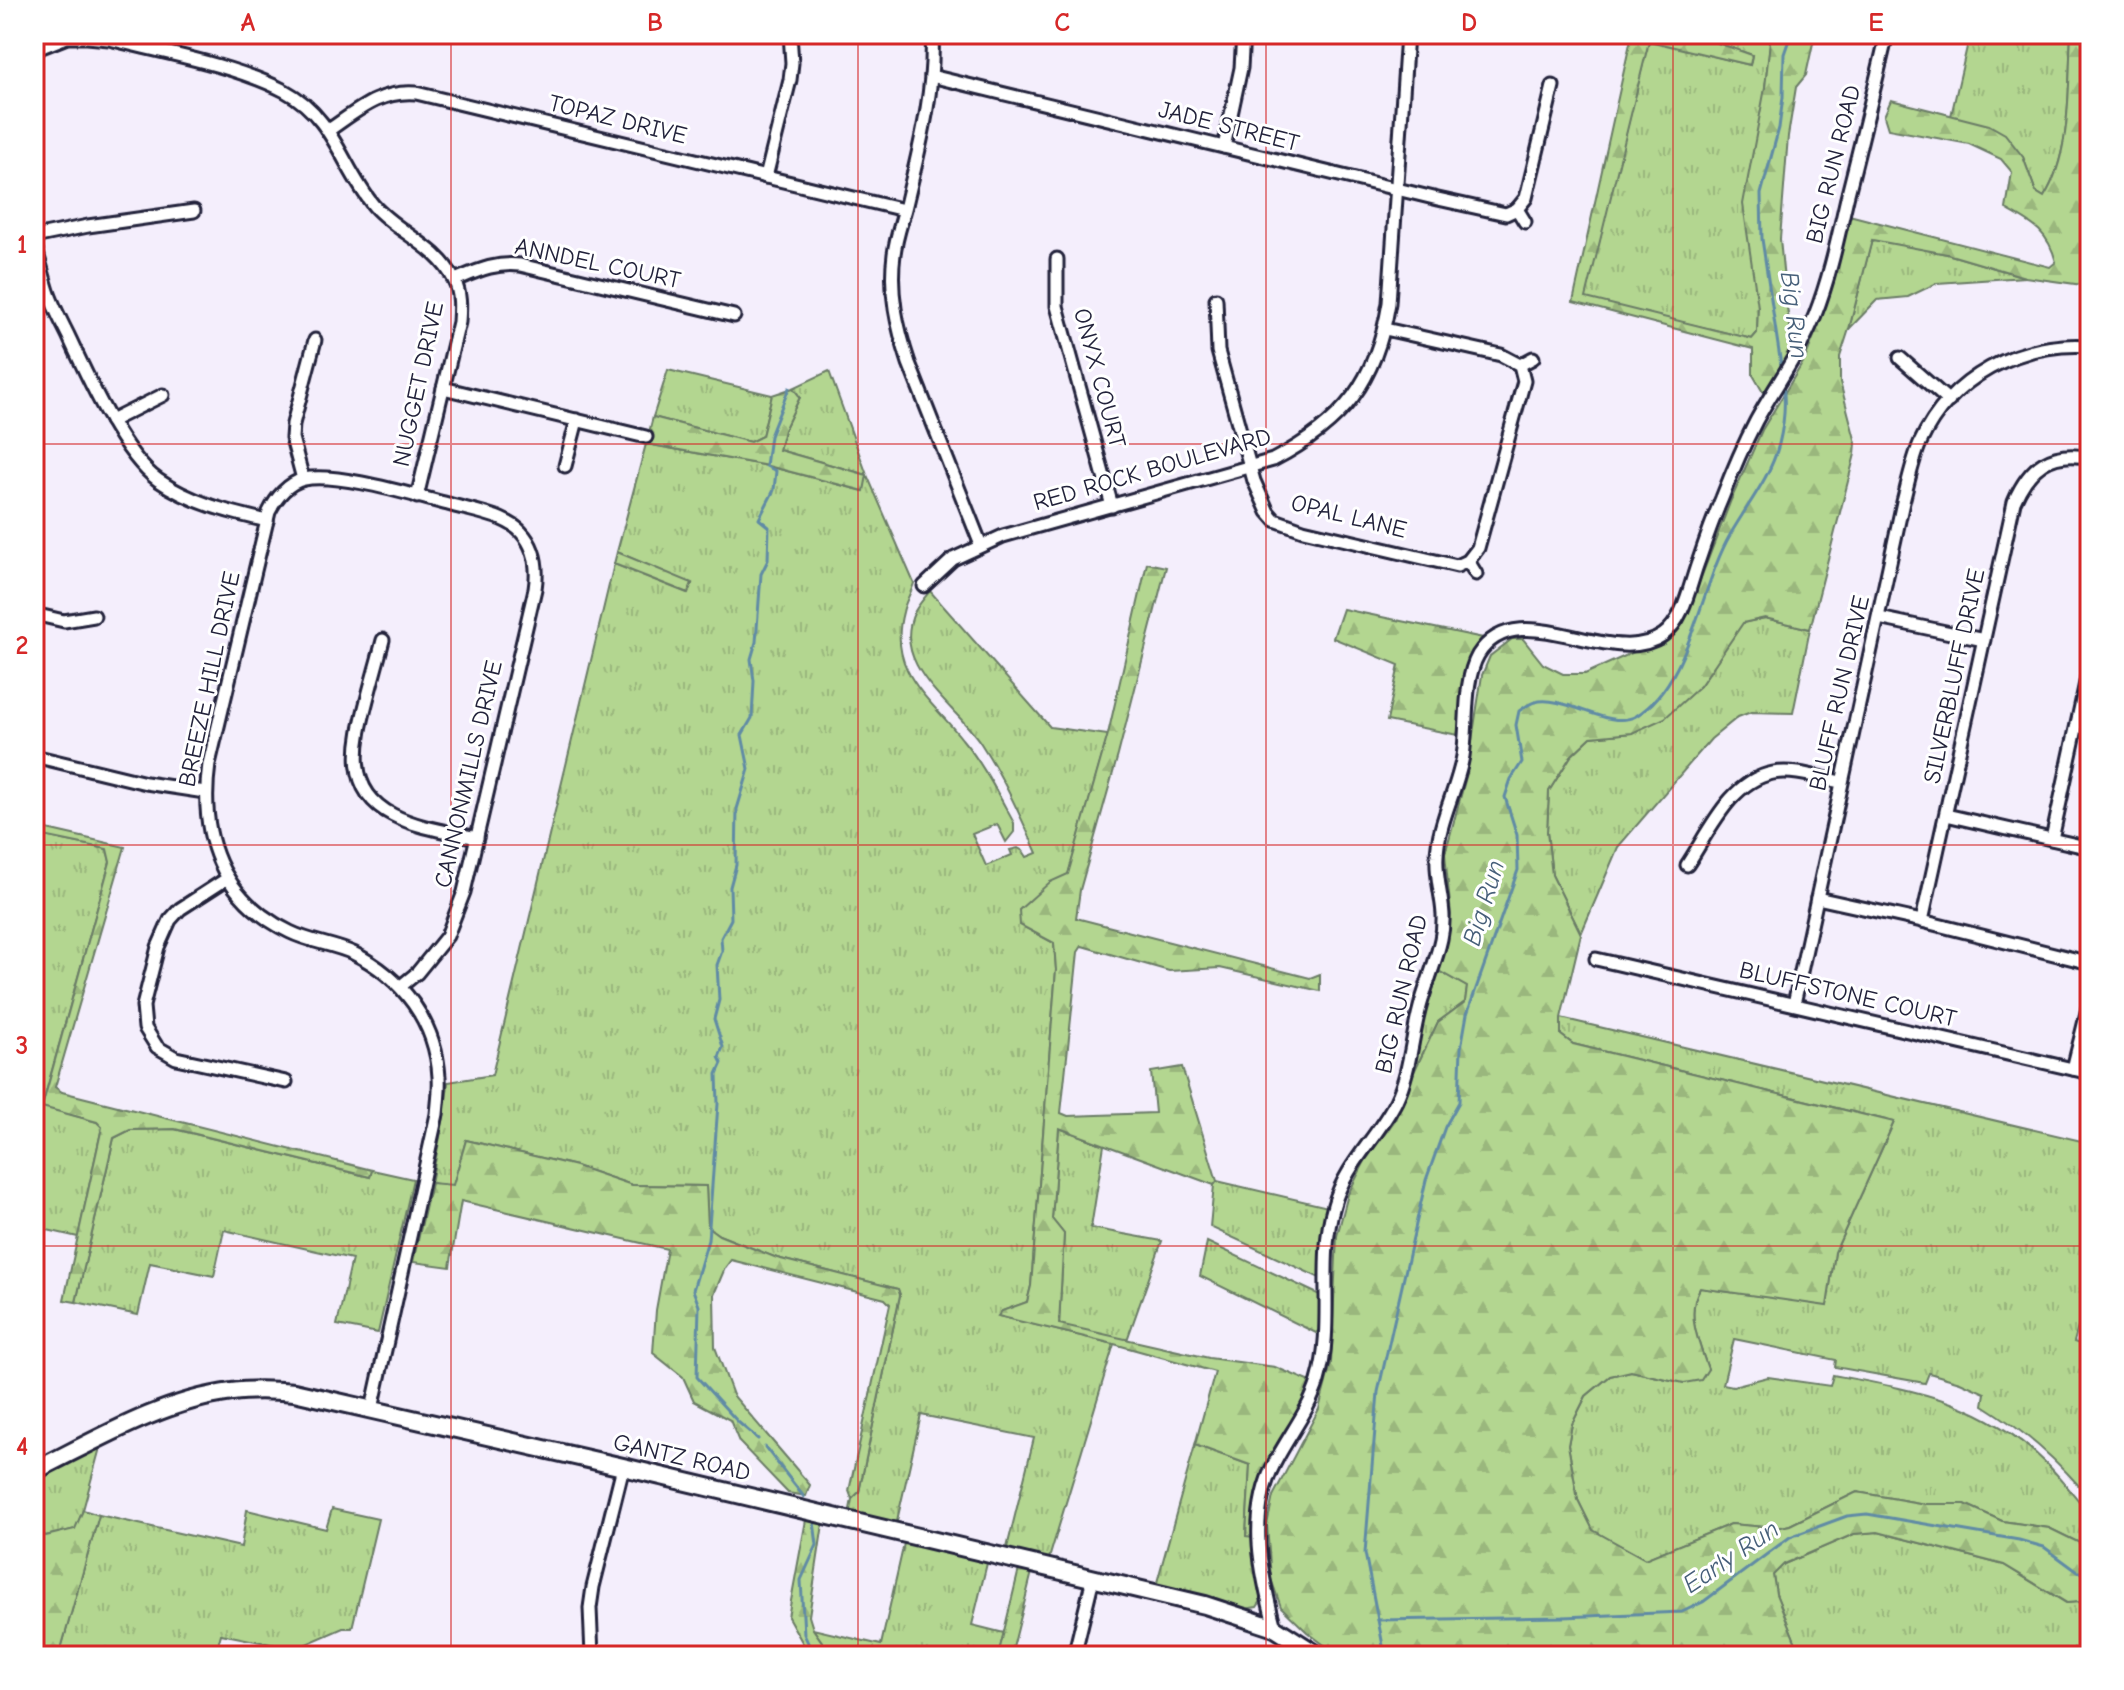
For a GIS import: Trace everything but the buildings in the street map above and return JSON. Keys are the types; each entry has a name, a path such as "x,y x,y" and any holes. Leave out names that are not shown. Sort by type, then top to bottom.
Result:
{"main road":[{"name":"GANTZ ROAD","path":"34,1471 152,1413 188,1401 253,1390 294,1392 1205,1605 1275,1628 1319,1656"}],"street":[{"path":"766,177 790,80 790,34"},
{"path":"932,34 931,76 925,119 894,252 894,307 899,336 981,545"},
{"path":"1224,147 1241,68 1243,34"},
{"name":"RED ROCK BOULEVARD","path":"924,586 953,559 1003,536 1273,460 1303,445 1330,424 1351,401 1378,353 1389,303 1407,34"},
{"name":"BIG RUN ROAD","path":"1275,1628 1264,1587 1259,1544 1263,1494 1274,1463 1312,1397 1320,1373 1327,1300 1328,1236 1340,1188 1357,1158 1388,1117 1409,1066 1417,1019 1441,940 1444,921 1437,855 1460,773 1470,678 1476,659 1489,643 1515,631 1536,629 1597,642 1634,644 1653,640 1670,629 1687,595 1723,494 1755,423 1798,350 1823,293 1887,34"},
{"path":"34,50 67,37 109,39 244,74 287,92 311,110 329,130 373,205 432,252 455,280"},
{"name":"JADE STREET","path":"931,76 1506,214 1517,209"},
{"path":"1525,222 1517,209 1526,198 1553,86"},
{"name":"TOPAZ DRIVE","path":"329,130 374,99 401,92 416,93 904,210"},
{"path":"194,211 88,226 34,240 48,294 111,421 131,451 156,479 199,501 267,521"},
{"name":"ONYX COURT","path":"1057,259 1057,306 1112,506"},
{"name":"ANNDEL COURT","path":"455,280 506,263 734,316"},
{"name":"NUGGET DRIVE","path":"417,497 460,308 455,280"},
{"path":"34,300 48,294"},
{"name":"OPAL LANE","path":"1216,299 1218,351 1250,468 1268,512 1275,520 1457,566 1468,561"},
{"path":"1385,329 1501,355 1520,365 1524,381 1478,548 1468,561 1476,574"},
{"path":"315,340 293,424 292,438 303,479 336,479 417,497"},
{"name":"BLUFF RUN DRIVE","path":"1794,1004 1913,462 1921,441 1949,401 1974,378 1998,362 2044,348 2090,346"},
{"path":"1520,365 1533,358"},
{"path":"1900,358 1949,401"},
{"path":"443,388 646,437"},
{"path":"111,421 163,395"},
{"path":"565,466 577,420"},
{"name":"SILVERBLUFF DRIVE","path":"1922,921 2014,502 2022,484 2044,462 2071,455 2090,458"},
{"name":"BREEZE HILL DRIVE","path":"303,479 279,497 267,521 209,764 206,815 210,838 228,878 245,899 268,920 290,933 350,952 378,966 401,986 417,1007 435,1046 439,1078 437,1114 372,1409"},
{"name":"CANNONMILLS DRIVE","path":"401,986 417,973 447,936 464,892 535,589 536,564 521,532 503,520 417,497"},
{"path":"34,614 64,621 94,616"},
{"path":"1879,618 1984,640"},
{"path":"383,640 357,739 358,775 377,805 392,815 408,822 477,838"},
{"path":"2052,839 2090,664"},
{"path":"34,756 146,783 205,792"},
{"path":"1687,865 1727,802 1754,779 1774,773 1795,772 1841,782"},
{"path":"1946,815 2090,848"},
{"path":"228,878 180,909 170,920 158,947 143,1006 145,1028 157,1047 176,1058 286,1082"},
{"path":"1817,898 2090,963"},
{"name":"BLUFFSTONE COURT","path":"1596,959 2090,1073"},
{"path":"2073,1069 2090,1000"},
{"path":"592,1656 590,1608 593,1587 623,1467"},
{"path":"1074,1656 1093,1578"}],"green space":[{"path":"1632,34 1692,34 1752,55 1750,65 1649,41 1586,298 1752,339 1757,333 1758,307 1743,204 1765,88 1771,34 1815,34 1806,75 1796,87 1788,136 1780,239 1793,346 1764,394 1753,375 1753,349 1573,302"},
{"path":"1692,34 1771,34 1765,88 1757,333 1752,339 1585,299 1649,40 1750,65 1752,55"},
{"path":"1970,34 2071,34 2064,139 2060,160 2044,197 2036,192 2023,157 1951,116"},
{"path":"2071,34 2090,34 2090,196 2084,221 2090,223 2090,286 2025,277 1947,254 1872,240 1840,357 1840,382 1856,443 1855,454 1810,629 1765,618 1743,623 1700,686 1665,718 1632,733 1591,737 1571,756 1549,791 1547,832 1552,875 1581,934 1561,1018 1561,1035 1573,1044 1894,1122 1835,1252 1827,1306 1700,1288 1694,1318 1708,1369 1701,1380 1684,1383 1631,1371 1610,1376 1586,1396 1572,1424 1568,1445 1578,1500 1593,1530 1645,1559 1731,1524 1777,1528 1790,1525 1857,1492 1925,1504 1965,1504 2002,1521 2049,1528 2090,1548 2090,1601 2067,1603 2004,1565 1878,1532 1854,1534 1784,1564 1773,1575 1776,1594 1801,1656 1339,1656 1281,1607 1271,1579 1267,1525 1273,1496 1319,1409 1331,1363 1337,1236 1348,1194 1365,1161 1395,1120 1438,1022 1465,1002 1467,987 1437,970 1451,915 1445,854 1467,773 1482,675 1490,656 1512,639 1523,639 1543,664 1563,674 1585,674 1634,652 1664,644 1678,630 1762,430 1805,359 1826,306 1849,215 2050,267 2056,262 2044,236 2006,209 2012,172 2001,159 1969,144 1888,129 1884,116 1891,100 1989,125 2005,134 2023,157 2036,192 2044,197 2060,160 2064,140"},
{"path":"1872,239 1947,254 2025,277 1937,283 1908,297 1877,300 1849,329"},
{"path":"668,370 772,395 762,436 750,442 653,417"},
{"path":"829,371 867,475 779,450 784,430 800,397 793,388"},
{"path":"793,388 800,397 784,430 779,450 867,475 864,491 768,466 646,444 653,417 750,442 762,436 772,395"},
{"path":"646,444 768,466 863,491 867,475 914,583 904,608 900,633 906,668 914,683 977,759 1014,823 1014,832 1006,842 997,824 972,834 986,866 1012,855 1010,850 1018,848 1027,857 1037,853 1004,782 980,742 917,666 909,631 915,611 930,591 1050,727 1108,735 1068,875 1050,883 1020,925 1054,943 1056,970 1031,1286 1027,1302 1002,1311 999,1316 1114,1344 1048,1562 1006,1552 1034,1438 921,1415 896,1525 849,1515 852,1499 859,1492 900,1295 898,1289 777,1258 719,1235 708,1228 706,1186 632,1185 576,1166 466,1140 453,1186 431,1183 448,1082 492,1075 614,564 687,593 692,584 617,552"},
{"path":"617,552 692,583 688,593 614,564"},
{"path":"1147,563 1166,567 1080,890 1076,918 1310,978 1320,974 1320,991 1220,968 1169,971 1082,946 1078,952 1061,1113 1068,1116 1155,1113 1151,1072 1182,1067 1217,1181 1214,1185 1059,1128 1052,1219 1064,1234 1059,1324 1209,1358 1275,1367 1311,1382 1262,1493 1254,1537 1246,1536 1250,1465 1195,1445 1215,1372 998,1316 1002,1311 1027,1302 1031,1286 1056,970 1054,943 1020,925 1019,910 1050,882 1068,874 1108,734"},
{"path":"1343,609 1483,638 1469,659 1458,735 1387,721 1399,665 1333,638"},
{"path":"1765,618 1810,629 1793,713 1751,712 1738,717 1711,739 1618,847 1581,934 1552,875 1547,832 1549,791 1571,756 1591,737 1632,733 1700,686 1742,623"},
{"path":"34,826 125,847 55,1087 62,1092 372,1170 370,1177 175,1129 130,1130 114,1138 76,1302 64,1300 102,1127 97,1122 42,1107 110,862 107,849 34,834"},
{"path":"34,834 107,849 110,862 42,1106 97,1122 102,1127 78,1237 34,1227"},
{"path":"1437,970 1467,987 1465,1002 1438,1022 1413,1074 1421,1028"},
{"path":"1561,1018 2090,1143 2090,1282 2074,1342 2090,1347 2090,1483 2080,1487 2034,1442 1983,1405 1985,1393 1929,1373 1925,1383 1835,1367 1836,1360 1734,1339 1723,1384 1733,1386 1768,1377 1830,1386 1833,1375 1920,1393 1973,1412 2022,1442 2063,1482 2090,1514 2090,1548 2049,1528 2002,1521 1965,1504 1925,1504 1857,1492 1790,1525 1777,1528 1731,1524 1645,1559 1593,1531 1578,1500 1568,1445 1572,1424 1586,1396 1610,1376 1631,1371 1684,1383 1708,1369 1694,1318 1700,1288 1827,1305 1835,1252 1894,1122 1573,1044 1561,1035"},
{"path":"1059,1128 1104,1145 1091,1228 1162,1241 1127,1340 1059,1325 1064,1234 1052,1219"},
{"path":"174,1129 370,1177 372,1170 413,1179 378,1333 337,1325 352,1259 224,1230 214,1276 150,1263 138,1315 76,1302 114,1138 130,1130"},
{"path":"466,1140 576,1166 632,1185 706,1186 708,1227 719,1235 777,1258 898,1289 900,1295 859,1492 852,1499 849,1491 890,1304 885,1299 731,1260 725,1268 714,1294 715,1347 733,1395 810,1485 806,1496 788,1493 739,1442 730,1420 694,1401 683,1377 653,1353 656,1310 667,1249 461,1201 450,1267 413,1262 431,1183 453,1185"},
{"path":"1217,1181 1328,1207 1322,1279 1210,1227"},
{"path":"1207,1242 1322,1296 1321,1328 1316,1333 1200,1276"},
{"path":"101,1444 76,1529 45,1536 34,1532 34,1477"},
{"path":"1195,1445 1250,1465 1246,1535 1254,1537 1261,1601 1257,1607 1244,1609 1156,1586"},
{"path":"332,1509 378,1519 352,1628 343,1628 295,1649 221,1634 215,1656 59,1656 99,1515 241,1547 247,1510 326,1529"},
{"path":"83,1510 99,1515 59,1656 34,1656 34,1532 46,1536 75,1529"},
{"path":"806,1520 823,1524 809,1616 813,1629 832,1656 810,1656 788,1617"},
{"path":"1878,1532 2004,1565 2066,1603 2090,1601 2090,1656 1801,1656 1776,1594 1773,1575 1784,1564 1854,1534"},
{"path":"905,1539 988,1559 972,1625 1004,1633 998,1656 832,1656 813,1629 881,1645"},
{"path":"1019,1569 1032,1572 1011,1656 998,1656"}],"waterway":[{"name":"Big Run","path":"1782,372 1762,239 1761,194 1779,128 1784,54 1791,34"},
{"name":"Big Run","path":"1385,1656 1365,1553 1378,1392 1426,1180 1445,1127 1459,1102 1461,1048 1467,1014 1518,870 1517,835 1505,797 1511,779 1522,762 1516,725 1519,711 1533,703 1547,701 1600,716 1625,719 1636,716 1654,701 1682,658 1720,556 1775,456 1783,422 1783,384"},
{"path":"758,1439 697,1377 699,1306 693,1290 708,1240 718,1104 717,1074 722,1063 719,1057 723,1047 714,1019 719,1000 717,965 722,951 721,938 731,919 730,887 736,865 737,809 749,769 742,735 752,718 754,681 751,659 756,642 761,574 768,560 769,527 759,519 774,490 776,471 766,466 770,436 789,388"},
{"path":"765,1447 804,1497"},
{"name":"Early Run","path":"1378,1620 1682,1612 1703,1602 1790,1537 1847,1516 1867,1514 2019,1540 2044,1547 2078,1572 2090,1572"},
{"path":"814,1522 817,1545 801,1580 804,1634 816,1656"}]}
